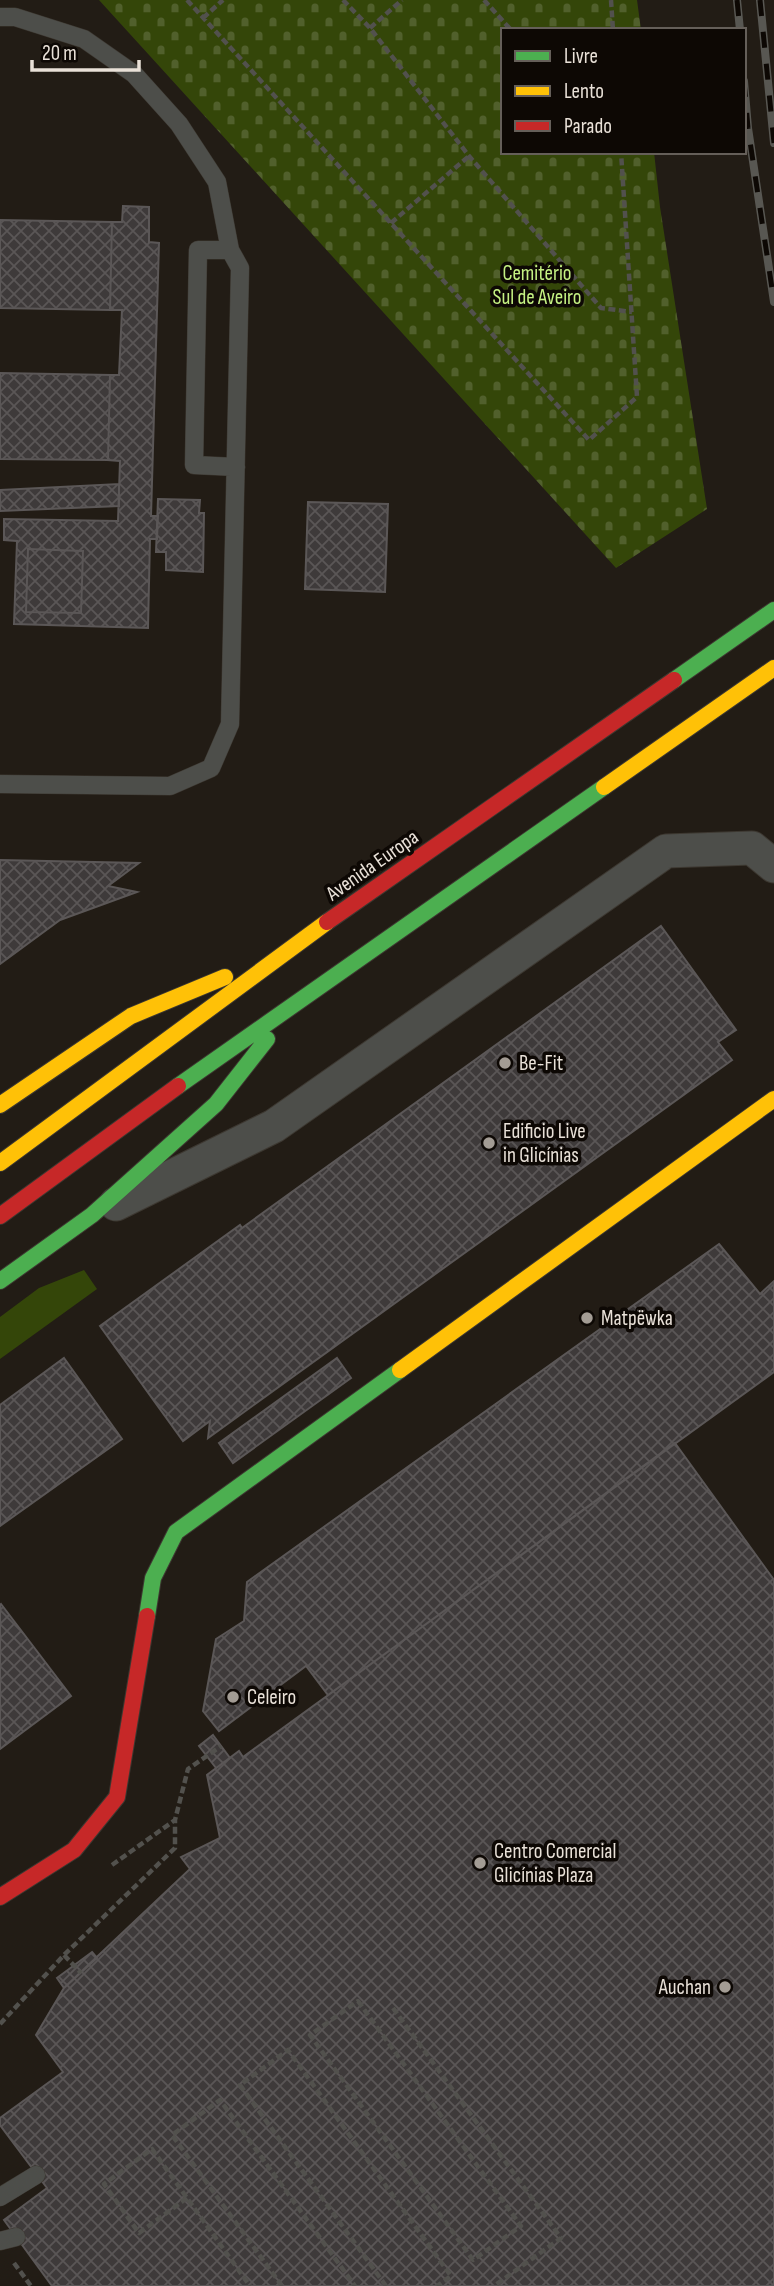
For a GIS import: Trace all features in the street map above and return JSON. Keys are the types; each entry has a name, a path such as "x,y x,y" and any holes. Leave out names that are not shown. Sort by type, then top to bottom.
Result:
{"main road":[{"name":"Avenida Europa","path":"0,1163 279,955 771,612"},
{"path":"0,1216 116,1130 774,668"},
{"path":"0,1105 131,1016 279,955"},
{"path":"0,1281 88,1217 216,1104 292,1007"},
{"path":"3,1888 74,1850 117,1797 153,1578 176,1532 774,1099"}],"street":[{"path":"88,1217 274,1126 666,851 752,848 774,866"}],"lane":[{"path":"0,17 15,17 84,39 134,74 179,124 217,182 230,250 240,268 230,724 211,768 170,786 0,784"},
{"path":"230,250 198,250 194,465 236,467"},
{"path":"0,2197 36,2175"}],"path":[{"path":"187,0 589,440 637,397 621,154"},
{"path":"203,18 223,0"},
{"path":"343,0 370,28 468,156 601,308 632,312"},
{"path":"370,28 402,0"},
{"path":"484,0 508,28"},
{"path":"611,0 613,28"},
{"path":"391,223 468,156"},
{"path":"0,2024 64,1955 175,1848 175,1820 188,1769 222,1746"},
{"path":"108,1868 175,1820"},
{"path":"64,1955 81,1973"},
{"path":"358,2001 521,2226 473,2260 310,2035 358,2001"},
{"path":"393,2008 561,2238 494,2286"},
{"path":"386,2286 240,2085 288,2050 451,2276 437,2286"},
{"path":"282,2286 172,2135 220,2101 355,2286"},
{"path":"187,2198 138,2233 104,2184 152,2149 250,2286"}],"green space":[{"name":"Cemitério Sul de Aveiro","path":"99,0 637,0 641,28 501,28 501,154 654,154 707,509 616,568"},
{"path":"84,1270 97,1289 0,1359 0,1317 39,1288"}],"building":[{"path":"123,206 149,207 149,242 159,243 151,516 158,516 157,539 150,539 148,628 14,624 17,541 4,540 4,519 118,521 120,461 108,460 110,375 119,375 122,310 110,310 112,222 122,222","holes":["28,549 83,551 81,613 26,612"]},
{"path":"0,220 112,222 110,310 0,308"},
{"path":"0,373 110,375 108,460 0,459"},
{"path":"119,484 119,506 0,511 0,490"},
{"path":"158,499 200,500 199,513 204,513 203,572 166,570 166,552 156,552"},
{"path":"308,502 388,504 385,592 305,589"},
{"path":"28,549 83,551 81,613 26,612"},
{"path":"0,860 139,863 108,886 137,892 60,920 0,964"},
{"name":"Edificio Live in Glicínias","path":"661,926 736,1030 718,1042 732,1060 208,1438 210,1421 183,1441 100,1326 240,1225 242,1228"},
{"path":"719,1244 760,1294 774,1281 774,1372 328,1695 306,1666 219,1731 203,1711 216,1639 244,1621 247,1582"},
{"path":"64,1358 122,1439 0,1526 0,1405"},
{"path":"337,1358 351,1378 233,1463 219,1443"},
{"name":"Centro Comercial Glicínias Plaza","path":"675,1443 774,1580 774,2286 52,2286 4,2220 47,2188 0,2125 0,2118 63,2072 36,2035 64,1988 190,1869 181,1857 220,1838 207,1775 239,1751 243,1757"},
{"path":"0,1605 71,1696 0,1749"},
{"path":"213,1735 230,1758 216,1768 199,1746"},
{"path":"92,1952 97,1958 64,1988 57,1978"}],"railway":[{"path":"737,0 740,28"},
{"path":"760,0 774,143"},
{"path":"746,104 774,302"}],"traffic: fast":[{"path":"674,680 774,610"},
{"path":"178,1086 604,787"},
{"path":"0,1281 92,1215 216,1104 267,1039"},
{"path":"147,1616 153,1578 176,1532 400,1370"}],"traffic: slow":[{"path":"604,787 774,668"},
{"path":"0,1163 327,922"},
{"path":"0,1105 131,1016 225,977"},
{"path":"400,1370 774,1099"}],"traffic: jam":[{"path":"327,922 674,680"},
{"path":"0,1216 178,1086"},
{"path":"0,1897 74,1850 117,1797 147,1616"}],"place":[{"name":"Be-Fit","path":"505,1063"},
{"name":"Edificio Live in Glicínias","path":"489,1143"},
{"name":"Matpëwka","path":"587,1318"},
{"name":"Celeiro","path":"233,1697"},
{"name":"Centro Comercial Glicínias Plaza","path":"480,1863"},
{"name":"Auchan","path":"725,1987"}]}
